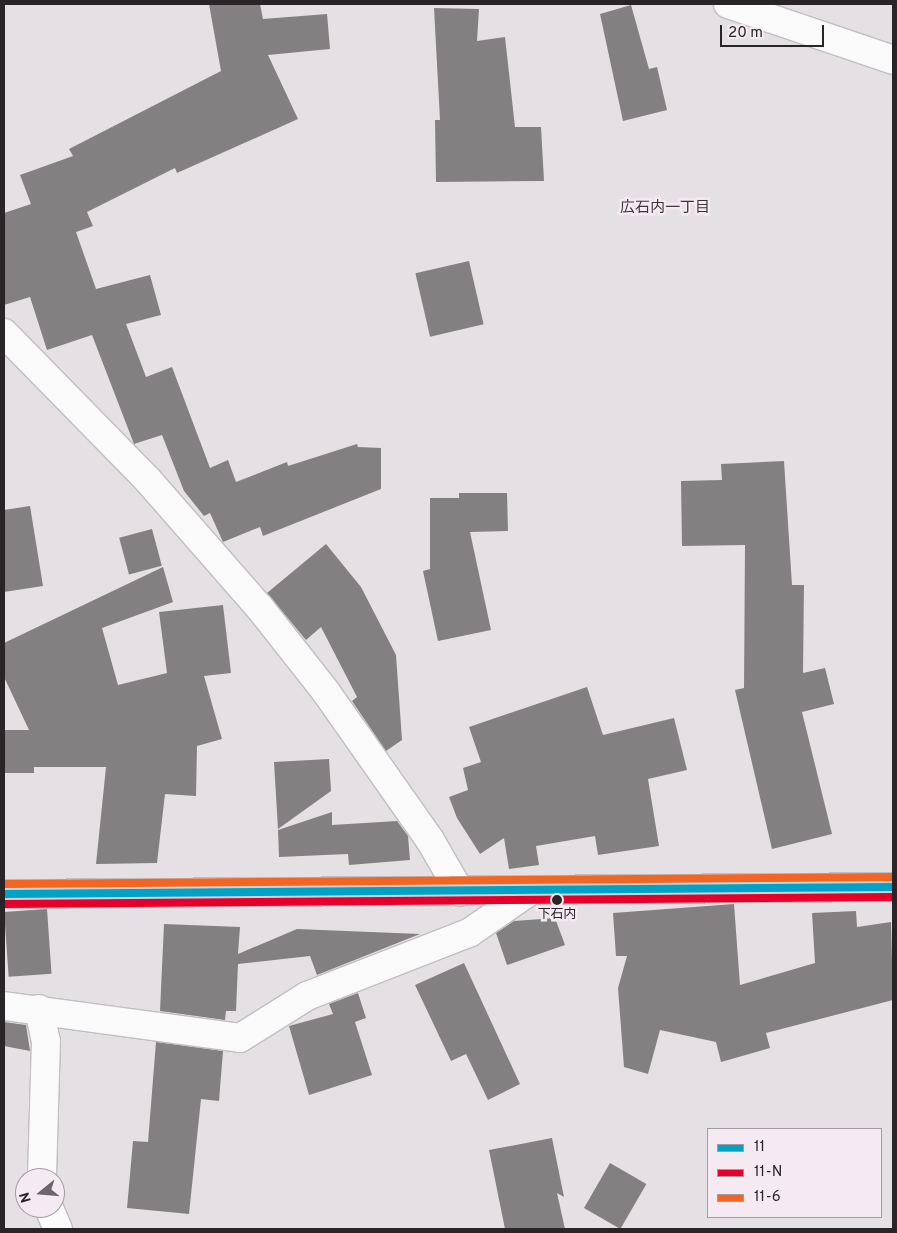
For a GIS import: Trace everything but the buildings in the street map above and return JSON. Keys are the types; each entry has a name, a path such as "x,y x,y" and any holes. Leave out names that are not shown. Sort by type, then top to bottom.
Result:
{"highway":[{"path":"4,894 460,892 893,887"}],"street":[{"path":"728,4 893,60"},
{"path":"4,333 147,479 260,608 326,692 430,840 460,892"},
{"path":"4,1006 39,1009 240,1038 307,996 469,933 530,891"},
{"path":"39,1009 46,1041 42,1168"}],"transit line":[{"name":"11-6","path":"4,884 893,877"},
{"name":"11","path":"4,894 893,887"},
{"name":"11-N","path":"4,904 893,897"}],"place":[{"name":"下石内","path":"557,900"}],"district":[{"name":"広石内一丁目","path":"665,209"}]}
